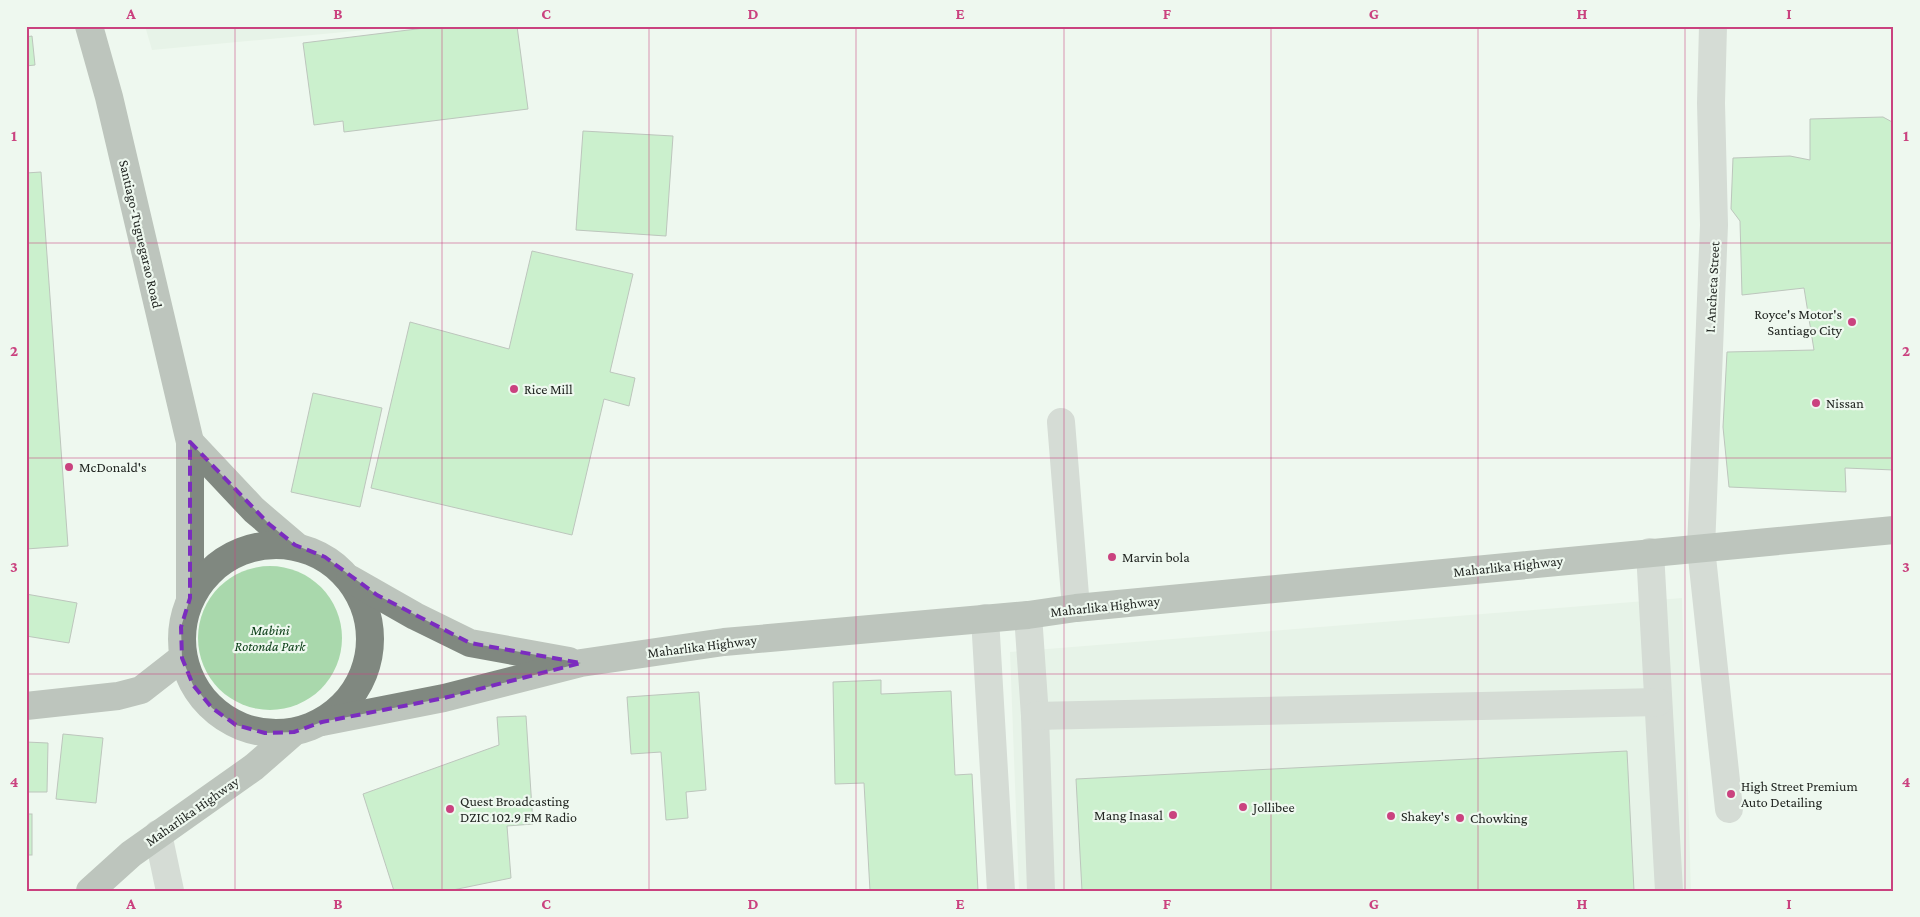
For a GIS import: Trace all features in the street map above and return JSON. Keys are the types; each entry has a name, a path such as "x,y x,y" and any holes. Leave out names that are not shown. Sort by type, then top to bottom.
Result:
{"main road":[{"name":"Santiago-Tuguegarao Road","path":"89,26 109,97 190,442 190,598"},
{"path":"190,442 254,510 295,546"},
{"name":"Maharlika Highway","path":"322,722 444,698 581,663 724,642 1028,615 1076,608 1894,530"},
{"path":"350,579 366,608 371,640 365,673 348,701 322,722 294,732 265,733 236,725 212,708 193,685 182,658 181,627 190,598 208,572 233,554 263,544 295,546 326,558 350,579 415,616 470,643 581,663"},
{"path":"26,706 118,696 141,690 182,658"},
{"name":"Maharlika Highway","path":"90,891 158,834 254,766 294,732"}],"street":[{"name":"I. Ancheta Street","path":"1713,26 1711,103 1714,225 1702,548 1729,809"},
{"path":"1061,422 1076,608"},
{"path":"1650,552 1668,891"},
{"path":"1028,615 1041,891"},
{"path":"984,618 1002,891"},
{"path":"1034,716 1658,702"},
{"path":"158,834 170,891"}],"highlighted area":[{"path":"190,442 269,524 295,545 325,557 377,595 470,643 581,663 444,698 322,722 294,732 265,733 236,725 212,708 193,685 182,658 181,627 190,598"}],"shaded area":[{"path":"145,26 408,26 152,50"},
{"path":"1682,598 1691,891 1019,891 1010,652"}],"green space":[{"name":"Mabini Rotonda Park","path":"270,566 298,571 321,587 337,610 342,638 337,666 321,689 298,705 270,710 242,705 219,689 203,666 198,638 203,610 219,587 242,571"}],"building":[{"path":"441,26 517,26 528,109 344,132 343,121 314,125 303,43"},
{"path":"32,36 35,65 26,66 26,37"},
{"name":"Royce's Motor's Santiago City","path":"1883,117 1894,123 1894,470 1845,468 1846,492 1729,487 1723,427 1727,352 1814,350 1804,288 1742,295 1740,221 1731,209 1733,158 1790,156 1810,160 1810,119"},
{"path":"583,131 673,136 666,236 576,230"},
{"path":"41,172 68,546 26,549 26,173"},
{"name":"Rice Mill","path":"532,251 633,274 610,372 635,378 629,406 604,399 572,535 371,488 410,322 509,349"},
{"path":"313,393 382,408 360,507 291,492"},
{"path":"26,594 77,603 69,643 26,636"},
{"path":"881,680 881,694 951,691 955,775 972,774 978,891 870,891 864,783 835,784 833,682"},
{"path":"699,692 706,790 686,792 688,818 666,820 661,752 631,754 627,697"},
{"name":"Quest Broadcasting DZIC 102.9 FM Radio","path":"526,716 533,824 507,826 511,878 448,891 394,891 363,794 499,745 497,717"},
{"path":"63,734 103,738 96,803 56,799"},
{"path":"26,742 48,743 47,792 26,792"},
{"path":"1627,751 1634,891 1082,891 1076,779"},
{"path":"26,814 32,814 32,855 26,855"}],"place":[{"name":"Royce's Motor's Santiago City","path":"1852,322"},
{"name":"Rice Mill","path":"514,389"},
{"name":"Nissan","path":"1816,403"},
{"name":"McDonald's","path":"69,467"},
{"name":"Marvin bola","path":"1112,557"},
{"name":"High Street Premium Auto Detailing","path":"1731,794"},
{"name":"Jollibee","path":"1243,807"},
{"name":"Quest Broadcasting DZIC 102.9 FM Radio","path":"450,809"},
{"name":"Mang Inasal","path":"1173,815"},
{"name":"Shakey's","path":"1391,816"},
{"name":"Chowking","path":"1460,818"}]}
